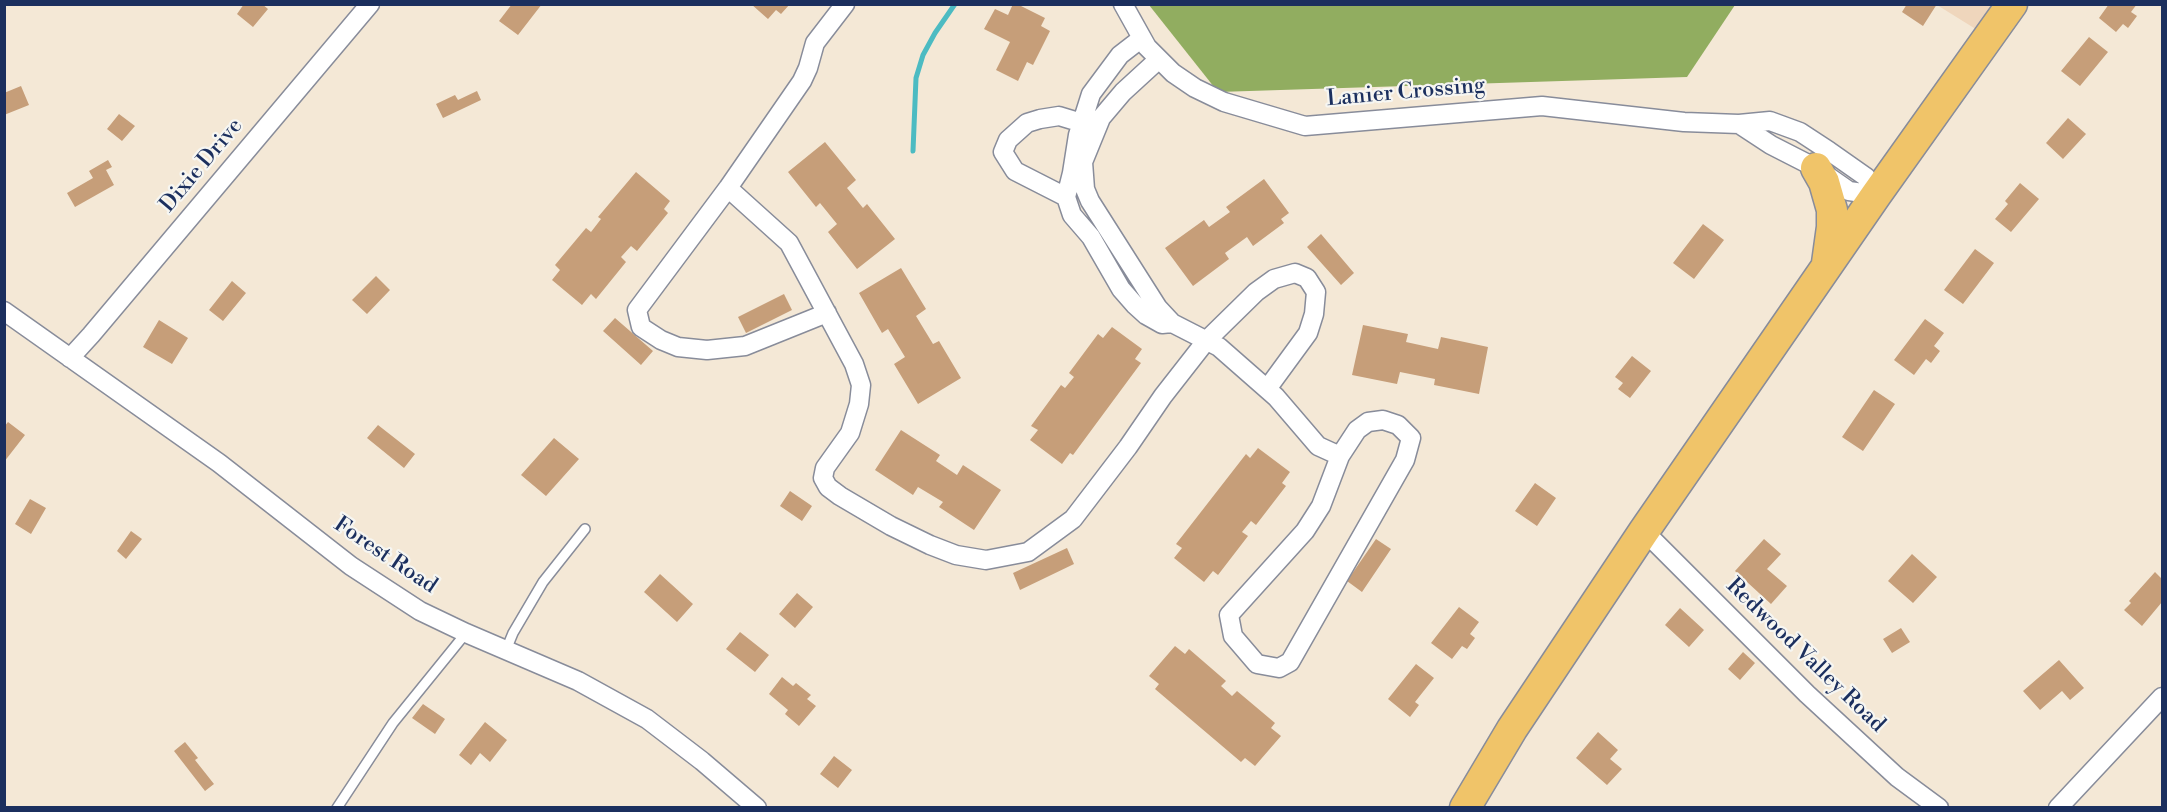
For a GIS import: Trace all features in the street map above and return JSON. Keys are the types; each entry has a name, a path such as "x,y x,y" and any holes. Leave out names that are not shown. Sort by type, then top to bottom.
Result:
{"highway":[{"path":"1465,807 1512,729 1644,531 1876,195 2012,4"},
{"path":"1816,168 1824,182 1832,210 1826,269"}],"street":[{"name":"Dixie Drive","path":"70,358 92,335 370,4"},
{"path":"827,313 745,346 707,350 678,347 661,340 641,327 637,310 728,188 802,81 815,43 845,4"},
{"name":"Lanier Crossing","path":"1123,4 1147,47 1173,73 1195,88 1224,102 1305,126 1542,106 1684,122 1739,124 1770,122 1800,132 1866,177 1876,195"},
{"path":"1142,38 1120,55 1091,94 1082,123 1066,197 1072,215 1091,237 1121,289 1146,315 1162,324 1172,323"},
{"path":"1159,59 1123,92 1101,118 1083,162 1084,189 1158,308 1172,323 1219,347 1267,389 1318,446 1340,456"},
{"path":"1066,197 1015,171 1003,153 1008,140 1027,123 1059,116 1082,123"},
{"path":"1739,124 1771,145 1816,168 1850,191 1876,195"},
{"path":"728,188 789,243 854,364 861,385 859,404 850,433 825,468 823,478 828,487 867,513 930,545 956,555 986,560 1028,552 1073,519 1206,341 1247,300 1274,279 1295,273 1307,278 1316,292 1314,314 1308,333 1267,389"},
{"name":"Forest Road","path":"4,311 219,463 351,566 420,610 466,633 578,681 647,719 757,807"},
{"path":"1383,420 1398,425 1411,438 1405,460 1290,662 1279,668 1257,664 1233,636 1229,615 1305,531 1321,506 1340,456 1357,430 1368,422 1383,420"},
{"name":"Redwood Valley Road","path":"1644,531 1840,724 1897,777 1939,807"},
{"path":"2058,807 2163,697"}],"lane":[{"path":"506,650 513,633 538,591 585,529"},
{"path":"337,807 393,723 466,633"}],"shaded area":[{"path":"1937,5 2021,5 1995,41"}],"green space":[{"path":"1149,5 1735,5 1687,77 1218,92"}],"building":[{"path":"244,4 262,4 268,9 253,27 237,14"},
{"path":"512,4 542,4 518,35 499,21"},
{"path":"751,4 790,4 781,14 776,10 768,19"},
{"path":"1013,4 1045,18 1041,26 1050,31 1033,65 1027,62 1018,81 996,70 1010,42 984,29 995,9 1008,15"},
{"path":"1907,4 1937,4 1923,26 1902,12"},
{"path":"2109,4 2137,4 2131,12 2137,16 2128,28 2123,24 2116,32 2099,18"},
{"path":"2089,37 2108,52 2080,86 2061,71"},
{"path":"21,86 29,105 4,115 4,93"},
{"path":"477,91 481,100 443,118 436,104 455,95 458,100"},
{"path":"119,114 135,126 122,141 107,129"},
{"path":"2068,118 2086,134 2063,159 2046,143"},
{"path":"825,142 856,180 847,188 863,208 867,204 895,239 857,269 828,232 837,224 820,203 816,207 788,172"},
{"path":"108,160 112,167 106,170 114,185 75,207 67,193 93,178 89,171"},
{"path":"636,172 670,201 664,209 668,213 637,251 631,246 621,257 626,262 596,299 591,294 582,305 552,280 560,270 555,265 586,228 591,232 601,219 598,217"},
{"path":"1264,179 1289,213 1281,219 1284,223 1253,246 1247,237 1225,253 1229,259 1193,286 1165,248 1204,220 1209,227 1230,212 1226,207"},
{"path":"2020,183 2039,199 2011,232 1995,219 2008,204 2005,201"},
{"path":"1703,224 1724,240 1694,279 1673,263"},
{"path":"1321,234 1354,273 1341,285 1307,247"},
{"path":"1975,249 1994,263 1963,304 1944,290"},
{"path":"901,268 926,309 916,316 933,344 939,341 961,378 918,404 894,364 905,357 888,329 882,333 859,293"},
{"path":"376,276 390,290 367,314 352,300"},
{"path":"232,281 246,293 223,321 209,310"},
{"path":"784,294 792,310 746,333 738,317"},
{"path":"615,318 653,351 641,365 603,331"},
{"path":"1925,319 1944,333 1934,346 1940,351 1931,363 1926,359 1914,375 1894,360"},
{"path":"159,320 188,338 172,364 143,347"},
{"path":"1363,325 1408,334 1406,342 1438,349 1441,337 1488,347 1479,394 1434,385 1435,379 1400,372 1397,384 1352,375"},
{"path":"1112,327 1142,349 1135,359 1141,363 1073,455 1070,453 1062,464 1030,440 1038,430 1031,426 1061,385 1065,388 1074,377 1069,373 1098,334 1103,338"},
{"path":"1632,356 1651,371 1630,398 1618,389 1623,383 1615,377"},
{"path":"1874,390 1895,404 1863,451 1842,437"},
{"path":"8,422 25,435 4,462 4,427"},
{"path":"378,425 415,454 404,468 367,438"},
{"path":"901,430 940,455 936,461 957,475 963,465 1001,490 974,530 939,507 943,502 918,487 913,495 875,470"},
{"path":"554,438 579,459 546,496 521,475"},
{"path":"1258,448 1290,472 1282,483 1286,486 1256,525 1251,521 1242,532 1248,536 1218,575 1213,571 1204,582 1174,558 1182,548 1176,544 1246,454 1250,458"},
{"path":"1535,483 1556,498 1537,526 1515,511"},
{"path":"790,491 812,506 802,521 780,506"},
{"path":"30,499 46,508 31,534 15,524"},
{"path":"131,531 142,539 126,559 117,551"},
{"path":"1376,539 1391,549 1362,592 1347,581"},
{"path":"1764,539 1781,554 1767,569 1787,586 1771,604 1735,571"},
{"path":"1067,548 1074,564 1020,590 1013,573"},
{"path":"1912,554 1937,577 1913,603 1888,581"},
{"path":"2155,572 2162,579 2162,602 2142,626 2124,610 2131,603 2129,601"},
{"path":"660,574 693,604 677,622 644,592"},
{"path":"797,593 813,607 795,628 779,614"},
{"path":"1459,607 1479,622 1470,634 1475,638 1467,649 1462,646 1452,659 1431,643"},
{"path":"1680,608 1704,630 1689,647 1665,625"},
{"path":"1901,628 1910,642 1892,653 1883,639"},
{"path":"740,632 769,655 755,672 726,649"},
{"path":"1175,646 1185,654 1189,649 1226,681 1221,686 1232,696 1237,691 1275,723 1271,728 1281,736 1255,766 1245,758 1241,762 1155,689 1159,684 1149,676"},
{"path":"1743,652 1755,663 1740,680 1728,669"},
{"path":"2059,660 2084,688 2070,700 2062,691 2040,710 2023,691"},
{"path":"1416,664 1434,678 1415,702 1419,705 1410,717 1388,699"},
{"path":"782,677 793,686 796,683 811,695 807,699 816,706 799,726 785,714 788,710 769,694"},
{"path":"423,704 445,719 435,734 412,718"},
{"path":"485,722 507,740 490,762 480,753 471,765 459,755"},
{"path":"1598,732 1618,750 1610,759 1622,769 1607,785 1576,758"},
{"path":"185,742 198,758 195,760 214,784 205,791 174,751"},
{"path":"834,756 852,770 838,788 820,774"}],"waterway":[{"path":"913,151 916,78 923,55 955,4"}]}
